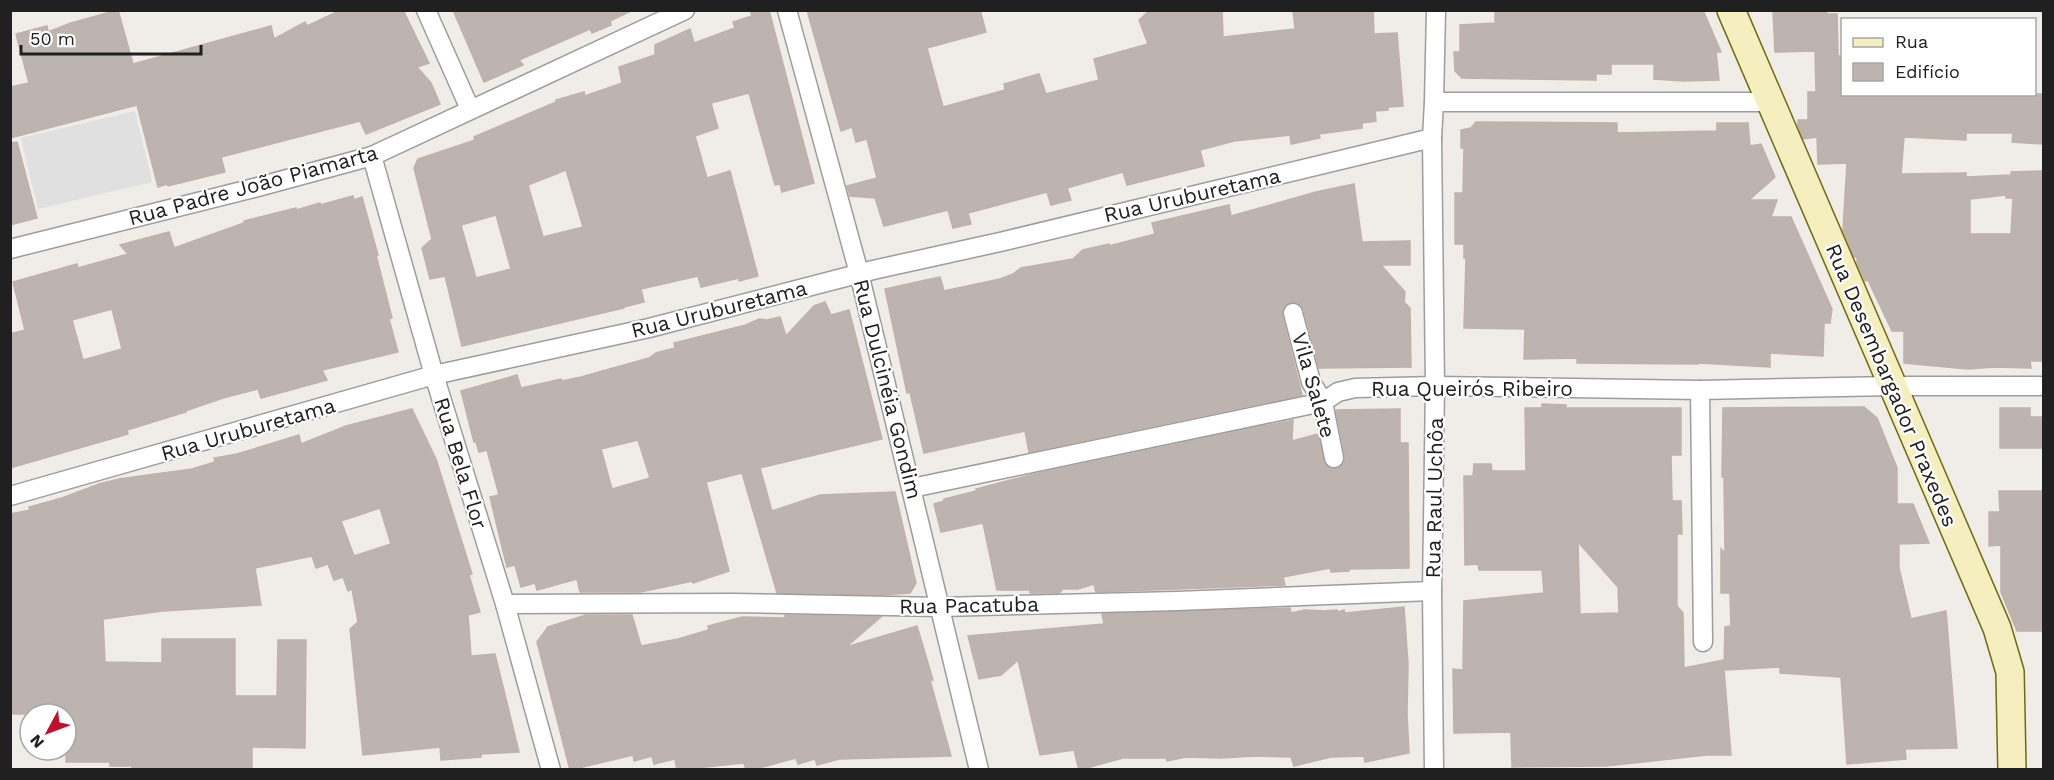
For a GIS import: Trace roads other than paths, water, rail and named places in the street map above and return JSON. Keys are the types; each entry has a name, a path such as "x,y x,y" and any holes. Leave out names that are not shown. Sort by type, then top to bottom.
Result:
{"street":[{"path":"426,10 470,108"},
{"name":"Rua Padre João Piamarta","path":"10,249 372,156 470,108 685,10"},
{"name":"Rua Dulcinéia Gondim","path":"787,10 859,273 979,770"},
{"name":"Rua Raul Uchôa","path":"1434,770 1432,591 1435,386 1432,138 1436,10"},
{"name":"Rua Desembargador Praxedes","path":"1731,10 1891,386 1971,565 2006,654 2010,672 2012,770"},
{"path":"1434,102 1770,102"},
{"name":"Rua Uruburetama","path":"10,496 434,375 649,328 859,273 1000,242 1432,138"},
{"name":"Rua Bela Flor","path":"372,156 434,375 505,604 551,770"},
{"name":"Vila Salete","path":"1293,313 1311,381 1323,402 1334,458"},
{"name":"Rua Queirós Ribeiro","path":"912,488 1323,402 1338,392 1355,388 1435,386 1700,390 2043,386"},
{"path":"1700,390 1703,642"},
{"name":"Rua Pacatuba","path":"505,604 732,603 940,607 1432,591"}]}
